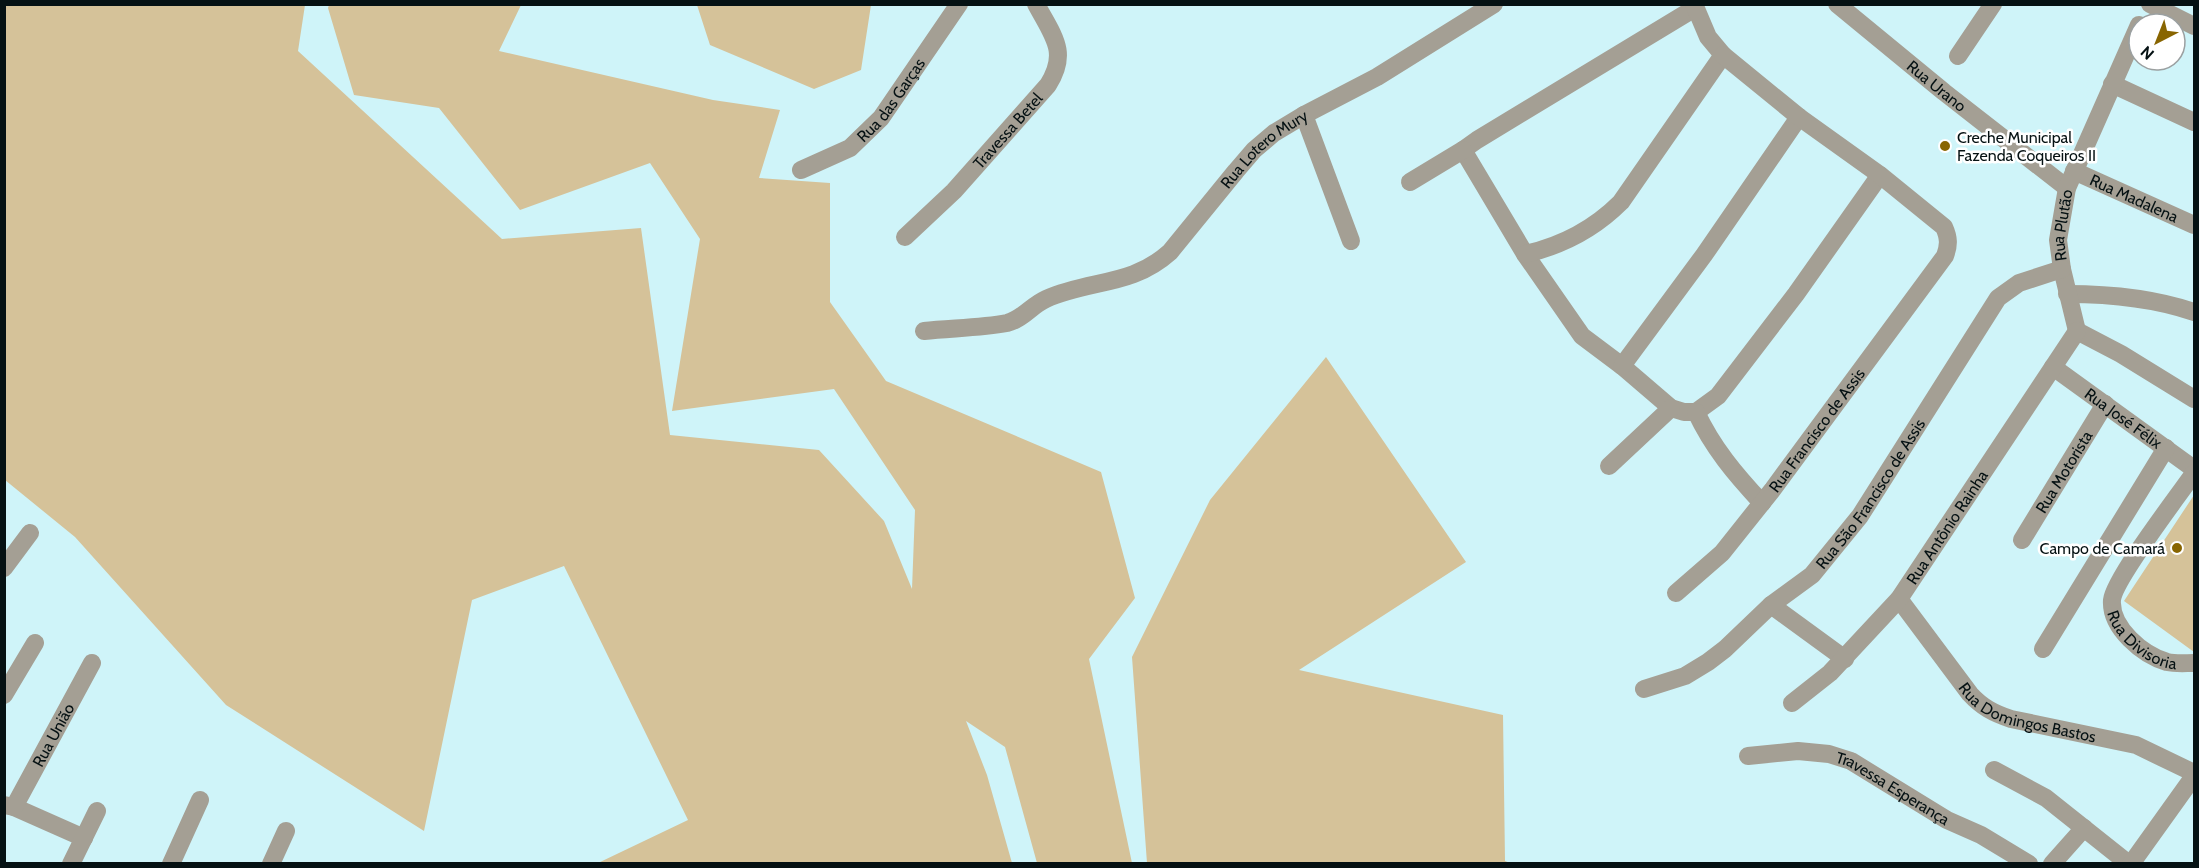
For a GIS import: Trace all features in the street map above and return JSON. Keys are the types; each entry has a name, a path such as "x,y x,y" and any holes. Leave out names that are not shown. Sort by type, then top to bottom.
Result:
{"street":[{"name":"Rua das Garças","path":"801,170 850,148 881,118 959,4"},
{"name":"Travessa Betel","path":"905,237 973,170 1056,73 1060,59 1058,49 1036,4"},
{"name":"Rua Lotero Mury","path":"924,331 1006,323 1024,315 1047,298 1127,278 1155,265 1170,252 1254,150 1274,133 1377,77 1494,4"},
{"name":"Rua Urano","path":"1838,4 1944,92 2071,179"},
{"path":"1958,56 1993,4"},
{"path":"2149,4 2194,26"},
{"path":"1410,182 1695,6 1708,37 1723,55 1799,117 1880,175 1796,294 1718,396 1696,412 1684,412 1671,408 1622,366 1582,336 1525,254 1464,150"},
{"name":"Rua Plutão","path":"2077,331 2067,294 2058,240 2071,179 2127,51"},
{"path":"1525,254 1592,227 1621,202 1723,55"},
{"path":"2112,84 2194,122"},
{"path":"1304,115 1351,241"},
{"path":"1622,366 1704,255 1799,117"},
{"name":"Rua Francisco de Assis","path":"1676,593 1722,553 1762,503 1945,256 1949,244 1944,227 1880,175"},
{"name":"Rua Madalena","path":"2071,179 2194,225"},
{"name":"Rua São Francisco de Assis","path":"1644,689 1685,676 1708,662 1771,605 1812,575 1860,516 1998,298 2019,283 2062,269"},
{"path":"2067,294 2102,294 2144,299 2194,312"},
{"path":"2077,331 2121,354 2194,399"},
{"name":"Rua Antônio Rainha","path":"1792,703 1845,659 1899,599 2077,331"},
{"name":"Rua José Félix","path":"2053,367 2166,448 2194,471"},
{"name":"Rua Motorista","path":"2022,540 2105,404"},
{"path":"1609,466 1671,408"},
{"path":"1696,412 1714,446 1762,503"},
{"path":"2043,649 2166,448"},
{"name":"Rua Divisoria","path":"2194,471 2124,574 2112,600 2119,624 2140,647 2166,662 2194,663"},
{"path":"4,568 30,533"},
{"name":"Rua Domingos Bastos","path":"1899,599 1970,694 1993,713 2136,746 2194,774"},
{"path":"1771,605 1845,659"},
{"path":"4,695 35,643"},
{"name":"Rua União","path":"9,806 92,663"},
{"name":"Travessa Esperança","path":"1748,756 1798,751 1829,754 1851,761 1938,815 1981,835 2029,864"},
{"path":"1994,770 2046,798 2130,864 2194,774"},
{"path":"171,864 200,800"},
{"path":"9,806 84,838"},
{"path":"71,864 97,811"},
{"path":"2052,864 2084,828"},
{"path":"271,864 286,831"}],"shaded area":[{"path":"4,5 305,5 298,51 502,239 641,228 670,435 819,450 884,521 912,589 915,510 834,389 672,411 700,239 650,163 520,210 439,108 354,95 328,8 329,5 521,5 499,51 713,100 780,110 759,178 830,183 830,302 886,381 1101,472 1135,598 1089,659 1132,863 1037,863 1005,747 966,721 987,775 1012,863 598,863 688,820 564,566 472,600 424,831 226,705 75,537 5,480"},
{"path":"697,5 871,5 861,70 814,89 710,45"},
{"path":"1326,357 1466,562 1299,670 1503,715 1505,861 1510,863 1147,863 1132,657 1210,500"},
{"name":"Campo de Camará","path":"2194,495 2194,652 2124,601"}],"place":[{"name":"Creche Municipal Fazenda Coqueiros II","path":"1945,146"},
{"name":"Campo de Camará","path":"2177,548"}]}
